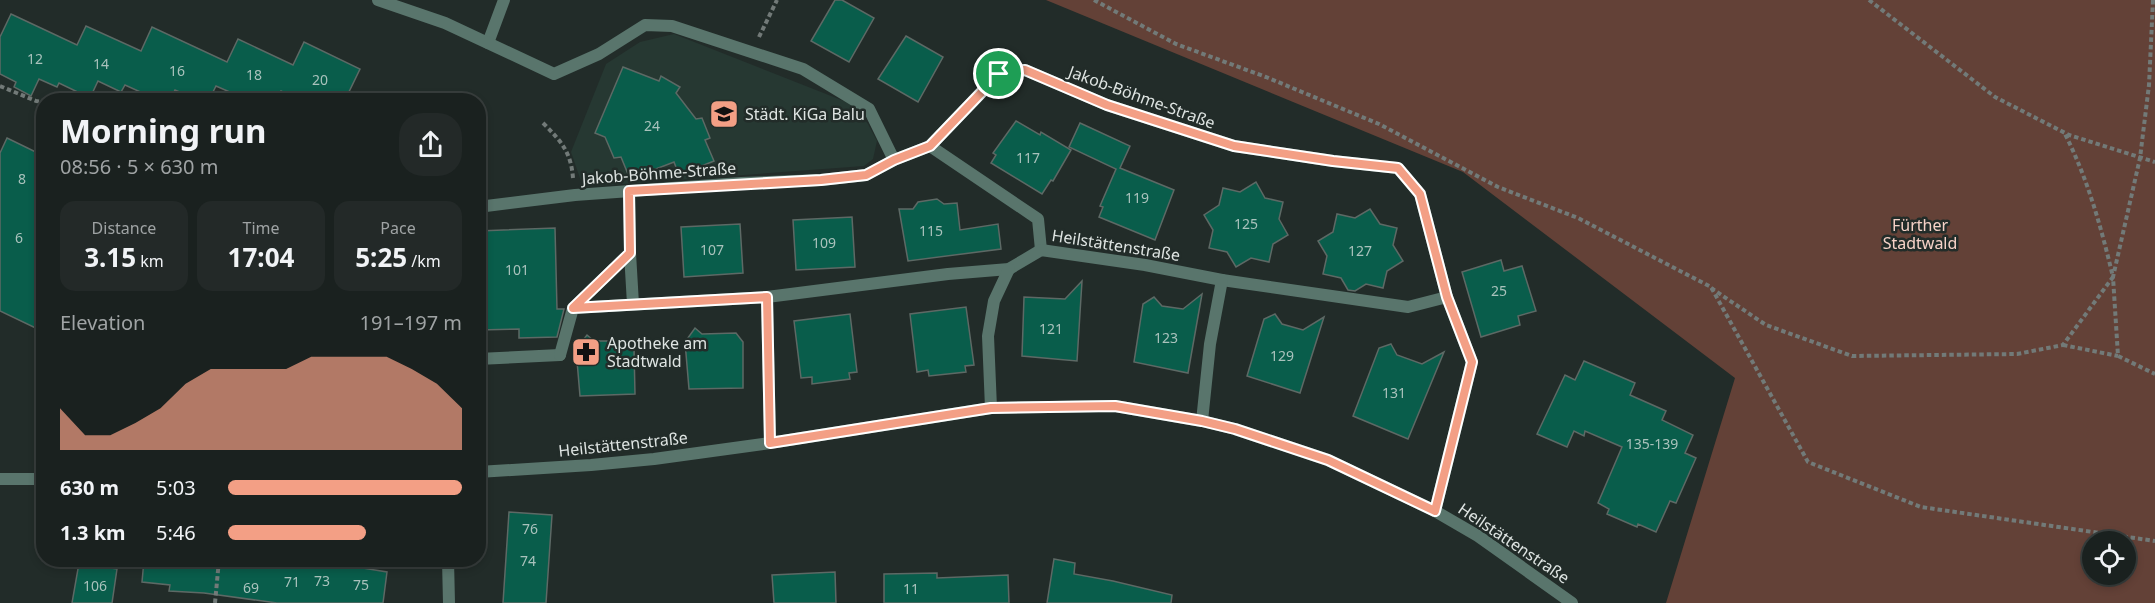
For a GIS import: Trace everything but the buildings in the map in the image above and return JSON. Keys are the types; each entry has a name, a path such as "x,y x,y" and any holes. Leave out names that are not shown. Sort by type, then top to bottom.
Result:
{"street":[{"path":"378,0 445,23 554,74 599,54 645,26 672,26 753,51 803,69 869,109 894,160"},
{"path":"488,43 504,0"},
{"name":"Jakob-Böhme-Straße","path":"486,206 549,197 821,180 866,175 894,160 930,146 999,74 1025,70 1107,105 1234,146 1398,168 1420,194 1447,297 1472,362 1435,511"},
{"name":"Heilstättenstraße","path":"930,146 1038,219 1041,250"},
{"path":"629,191 633,304"},
{"name":"Heilstättenstraße","path":"573,308 767,297 948,274 1009,269 1041,250 1145,265 1222,280 1408,307 1447,297"},
{"path":"486,359 560,355 573,308 630,253"},
{"path":"991,408 988,336 994,301 1009,269"},
{"path":"1202,421 1210,344 1222,280"},
{"path":"767,297 770,443"},
{"name":"Heilstättenstraße","path":"486,472 591,465 770,443 991,408 1115,406 1235,429 1328,460 1435,511 1478,536 1572,603"},
{"path":"0,479 36,479"},
{"path":"448,567 448,603"}],"path":[{"path":"753,51 777,0"},
{"path":"1094,0 1176,44 1266,76 1379,124 1498,187 1578,218 1711,287 1766,325 1852,356 2017,354 2063,345 2118,356 2155,374"},
{"path":"1869,0 1995,97 2064,132 2155,162"},
{"path":"2063,345 2113,277 2140,158 2149,85 2152,0"},
{"path":"0,86 36,101"},
{"path":"543,123 559,139 572,161 572,171"},
{"path":"2064,132 2098,216 2113,277 2118,356"},
{"path":"1711,287 1808,462 1921,507 2155,541"},
{"path":"215,603 218,567"}],"shaded area":[{"name":"Städt. KiGa Balu","path":"674,34 854,105 877,141 873,159 864,166 583,187 571,152 606,64 640,42"}],"green space":[{"name":"Fürther Stadtwald","path":"1046,0 2155,0 2155,603 1666,603 1735,378 1463,172"}],"place":[{"name":"Städt. KiGa Balu","path":"724,114"},
{"name":"Apotheke am Stadtwald","path":"586,352"}],"route":[{"path":"1025,70 1107,105 1234,146 1398,168 1420,194 1447,297 1472,362 1435,511 1328,460 1235,429 1115,406 991,408 770,443 767,297 573,308 630,253 629,191 821,180 866,175 894,160 930,146 999,74 1025,70"}]}
